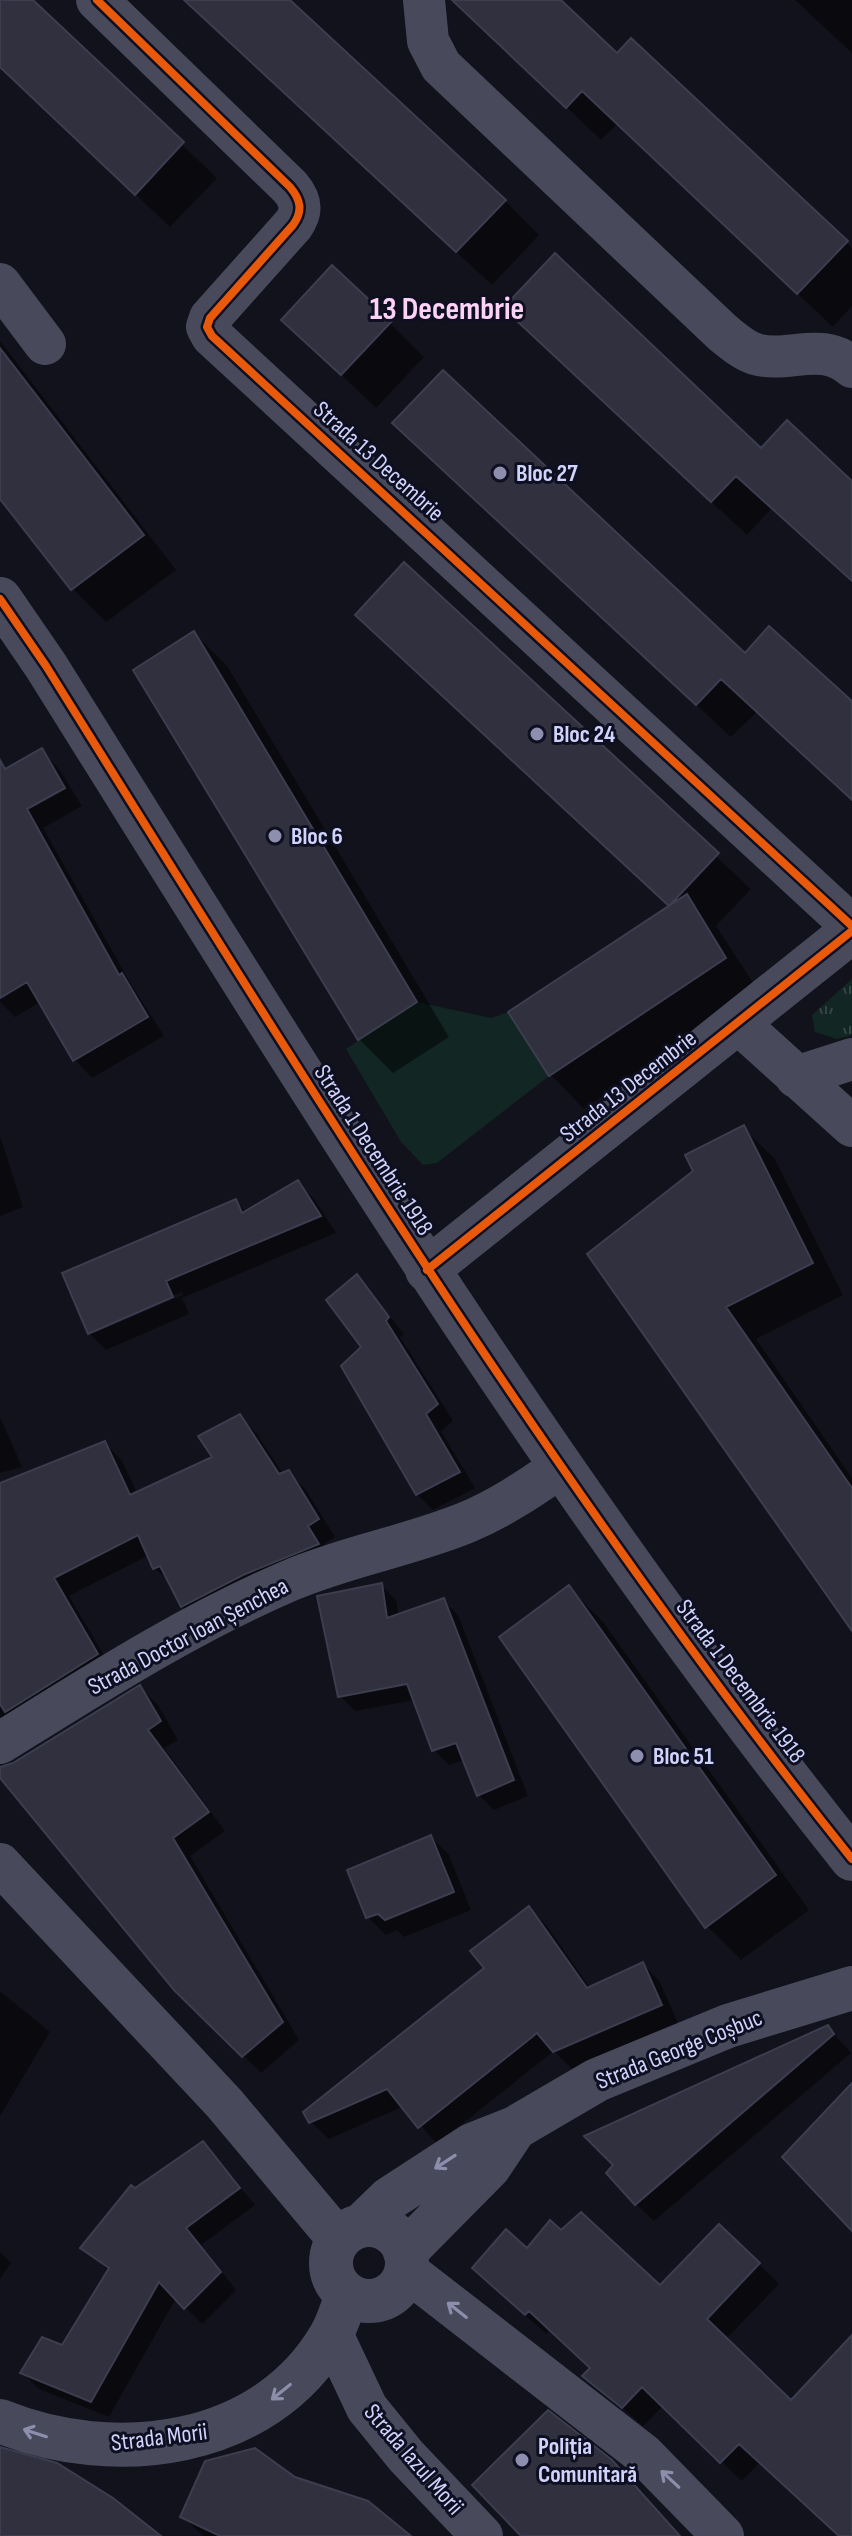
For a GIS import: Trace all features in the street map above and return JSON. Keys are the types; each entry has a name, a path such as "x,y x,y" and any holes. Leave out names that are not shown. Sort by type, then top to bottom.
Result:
{"street":[{"name":"Strada 13 Decembrie","path":"97,0 290,187 299,200 297,219 213,313 209,332 852,928 739,1024 427,1270"},
{"path":"424,0 428,41 441,66 723,333 755,354 773,357 823,353 852,367"},
{"path":"0,284 45,344"},
{"name":"Strada 1 Decembrie 1918","path":"0,599 46,666 427,1270 559,1468 688,1647 852,1859"},
{"path":"739,1024 852,1126"},
{"path":"796,1077 852,1059"},
{"name":"Strada Doctor Ioan Șenchea","path":"0,1743 138,1657 247,1600 338,1562 476,1518 518,1497 559,1468"},
{"path":"0,1864 350,2232"},
{"name":"Strada George Coșbuc","path":"350,2232 389,2199 472,2145 515,2128 569,2095 649,2056 728,2026 852,1988"},
{"name":"Strada George Coșbuc","path":"406,2261 489,2167 515,2128"},
{"path":"406,2261 400,2285 375,2301 339,2314 336,2283 330,2269 331,2253 350,2232 376,2225 389,2230 406,2261 643,2454 723,2536"},
{"name":"Strada Morii","path":"0,2421 57,2441 111,2446 197,2436 219,2430 273,2399 312,2362 339,2314"},
{"name":"Strada Iazul Morii","path":"339,2314 350,2379 375,2419 482,2536"}],"green space":[{"path":"852,979 852,1035 837,1039 815,1032 812,1015"},
{"path":"417,1002 491,1018 508,1012 549,1076 437,1163 423,1165 401,1142 346,1049"}],"building":[{"path":"0,0 33,0 184,142 135,195 0,67"},
{"path":"184,0 290,0 506,200 456,252"},
{"path":"452,0 561,0 617,53 631,38 848,241 797,294 582,91 566,108"},
{"path":"555,253 761,448 787,420 852,481 852,581 736,476 711,502 503,308"},
{"path":"332,265 392,321 341,375 281,320"},
{"path":"0,348 144,535 71,590 0,499"},
{"name":"Bloc 27","path":"443,370 745,653 769,626 852,701 852,800 721,679 696,705 392,423"},
{"name":"Bloc 24","path":"404,562 719,853 669,906 355,615"},
{"name":"Bloc 6","path":"194,631 417,1002 358,1040 133,670"},
{"path":"42,748 65,788 27,809 119,975 122,973 148,1017 73,1061 27,982 0,998 0,760 5,769"},
{"path":"687,894 726,958 549,1076 508,1012"},
{"path":"744,1125 813,1263 726,1307 852,1488 852,1631 587,1254 693,1171 685,1155"},
{"path":"298,1180 321,1216 166,1281 173,1297 88,1334 62,1273 236,1199 242,1213"},
{"path":"357,1274 389,1317 386,1321 438,1404 426,1414 460,1472 416,1495 341,1366 361,1347 326,1300"},
{"path":"240,1414 279,1474 289,1470 319,1519 308,1526 319,1544 243,1575 181,1607 160,1566 153,1569 138,1535 54,1578 98,1654 5,1712 0,1704 0,1483 105,1441 130,1495 212,1457 198,1436"},
{"path":"382,1583 387,1618 444,1598 514,1780 477,1796 456,1743 432,1751 407,1684 338,1697 317,1596"},
{"name":"Bloc 51","path":"569,1585 776,1875 705,1928 499,1637"},
{"path":"140,1685 161,1721 148,1730 209,1812 173,1838 283,2022 242,2057 174,1990 0,1778 0,1767 13,1763"},
{"path":"431,1835 454,1892 385,1920 378,1914 366,1918 347,1870"},
{"path":"529,1906 587,1988 643,1962 662,2005 553,2052 537,2033 418,2128 387,2089 309,2123 303,2112 484,1968 470,1951"},
{"path":"828,2025 834,2034 635,2205 606,2173 613,2165 584,2136"},
{"path":"852,2083 852,2231 782,2157"},
{"path":"203,2141 240,2188 186,2228 221,2272 184,2309 159,2282 91,2402 20,2373 42,2337 62,2345 109,2268 80,2248 131,2185 135,2188"},
{"path":"581,2212 660,2285 719,2224 760,2263 707,2319 791,2400 852,2335 852,2536 839,2536 739,2444 720,2463 642,2387 622,2408 582,2376 590,2368 529,2311 525,2315 472,2268 506,2229 527,2248 550,2220 561,2230"},
{"path":"548,2410 612,2460 680,2536 521,2536 472,2485"},
{"path":"0,2447 57,2463 113,2498 161,2536 0,2536"},
{"path":"255,2448 295,2477 368,2501 411,2536 220,2536 180,2517 205,2461"}],"cycle path":[{"path":"97,0 297,196 299,210 293,225 210,318 207,327 212,336 852,926"},
{"path":"0,599 46,666 334,1124 532,1424 741,1717 852,1859"},
{"path":"427,1270 852,931"}],"place":[{"name":"Bloc 27","path":"500,473"},
{"name":"Bloc 24","path":"537,734"},
{"name":"Bloc 6","path":"275,836"},
{"name":"Bloc 51","path":"637,1756"},
{"name":"Poliția Comunitară","path":"522,2460"}],"district":[{"name":"13 Decembrie","path":"447,308"}]}
